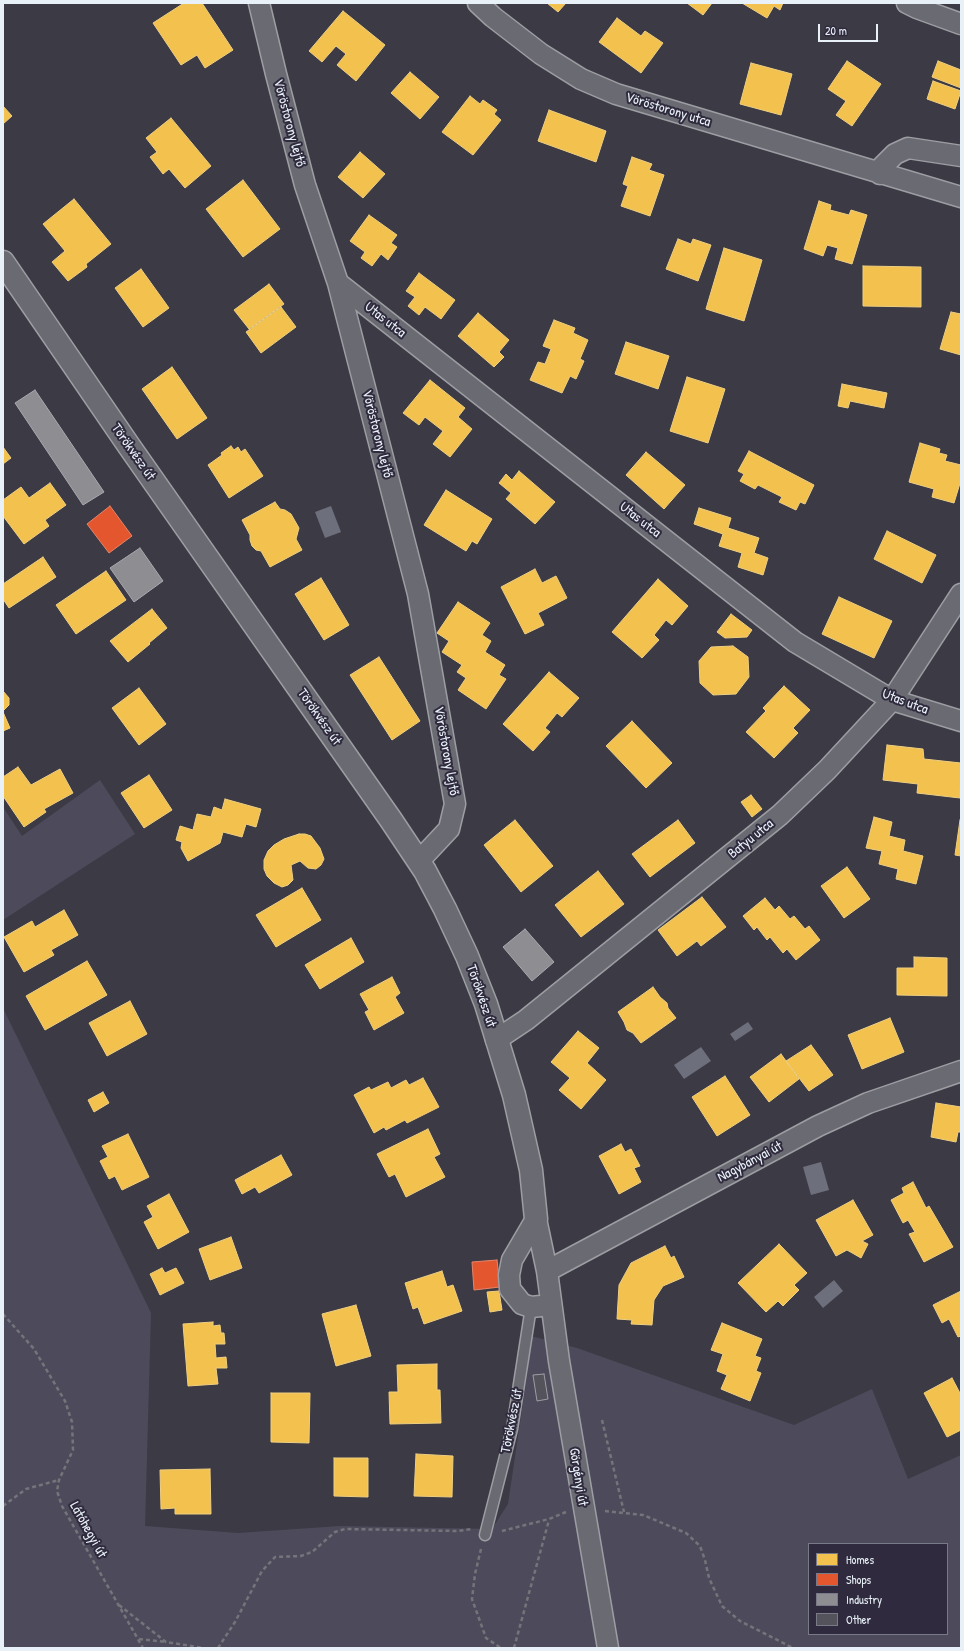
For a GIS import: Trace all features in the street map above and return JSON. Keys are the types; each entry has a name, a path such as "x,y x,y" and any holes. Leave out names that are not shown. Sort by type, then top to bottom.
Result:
{"street":[{"name":"Vöröstorony lejtő","path":"259,3 305,185 338,283 418,594 455,804 449,829 419,861"},
{"name":"Vöröstorony utca","path":"478,3 493,17 541,54 582,79 616,94 880,174"},
{"path":"907,3 961,24"},
{"path":"961,156 908,148 895,154 882,167 880,174 961,197"},
{"name":"Törökvész út","path":"3,262 419,861 445,909 467,956 486,1004 514,1095 531,1170 536,1219 547,1271 551,1305"},
{"name":"Utas utca","path":"338,283 795,642 892,700 961,721"},
{"name":"Batyu utca","path":"496,1040 526,1020 780,815 828,770 892,700 961,594"},
{"name":"Nagybányai út","path":"547,1271 818,1126 868,1103 961,1071"},
{"path":"536,1219 512,1260 509,1275 510,1290 522,1304 531,1306 551,1305"},
{"name":"Görgényi út","path":"551,1305 583,1506 608,1648"}],"lane":[{"name":"Törökvész út","path":"485,1535 512,1429 531,1306"}],"path":[{"name":"Látóhegyi út","path":"3,1314 34,1349 65,1401 72,1422 73,1450 59,1480 57,1491 62,1506 143,1648"},
{"path":"602,1420 624,1512"},
{"path":"3,1506 26,1489 59,1480"},
{"path":"583,1506 601,1511 643,1515 686,1533 700,1546 706,1560 709,1578 722,1606 740,1621 793,1648"},
{"path":"218,1648 235,1622 262,1571 268,1563 275,1557 301,1556 312,1552 335,1532 346,1529 457,1531 471,1528 485,1535 549,1519 514,1648"},
{"path":"485,1535 475,1574 472,1599 486,1638 501,1648"},
{"path":"117,1603 166,1642"},
{"path":"138,1639 204,1648"}],"shaded area":[{"path":"331,506 341,532 325,538 315,512"},
{"path":"100,780 135,834 3,920 3,807 22,836"},
{"path":"3,1008 151,1313 145,1526 238,1533 340,1526 492,1529 508,1504 527,1376 531,1336 577,1348 794,1425 872,1389 908,1479 961,1455 961,1648 3,1648"},
{"path":"748,1022 753,1029 735,1041 730,1034"},
{"path":"701,1047 711,1061 684,1079 674,1065"},
{"path":"821,1162 829,1190 811,1195 803,1167"},
{"path":"834,1280 843,1291 823,1308 814,1297"}],"building: Homes":[{"path":"184,3 202,3 233,50 205,68 197,55 181,65 153,23"},
{"path":"547,3 566,3 558,12"},
{"path":"687,3 712,3 703,15"},
{"path":"742,3 783,3 780,10 774,6 767,18"},
{"path":"343,11 385,45 356,81 337,65 346,54 336,46 322,62 309,51"},
{"path":"617,18 641,36 645,31 663,43 641,73 599,42"},
{"path":"847,61 881,84 852,126 836,115 846,101 828,89"},
{"path":"938,61 961,70 961,88 932,77"},
{"path":"751,63 792,74 781,115 740,104"},
{"path":"410,72 439,97 420,119 391,93"},
{"path":"933,81 961,91 955,109 927,99"},
{"path":"470,96 480,104 483,100 497,110 494,114 501,120 473,155 442,132"},
{"path":"3,106 12,116 3,124"},
{"path":"549,110 606,131 596,162 538,141"},
{"path":"171,118 211,166 185,188 169,169 163,174 150,157 157,152 146,138"},
{"path":"360,152 385,174 363,198 338,177"},
{"path":"632,157 652,164 649,170 664,175 650,216 621,206 628,186 623,184"},
{"path":"243,180 280,229 243,257 206,209"},
{"path":"74,199 111,244 86,264 87,267 68,281 52,262 65,251 43,224"},
{"path":"819,201 831,205 830,210 849,215 851,210 867,215 852,264 835,259 838,248 827,245 823,256 804,249"},
{"path":"369,215 397,235 391,243 397,247 388,260 381,254 372,266 361,258 365,252 350,241"},
{"path":"678,239 691,244 693,239 711,245 698,281 666,269"},
{"path":"724,248 762,260 744,321 706,309"},
{"path":"863,266 921,267 921,307 863,306"},
{"path":"141,269 169,308 143,327 115,288"},
{"path":"419,273 455,300 441,319 425,307 419,315 408,306 415,297 406,291"},
{"path":"269,284 284,304 249,329 234,310"},
{"path":"281,307 296,327 261,353 246,332"},
{"path":"951,312 961,314 961,355 940,349"},
{"path":"478,313 509,340 499,352 504,357 494,367 458,336"},
{"path":"554,320 575,328 573,333 588,340 580,359 584,361 576,379 570,376 562,393 530,380 538,362 545,364 551,349 543,346"},
{"path":"626,342 669,356 658,389 615,374"},
{"path":"172,367 207,418 177,439 142,389"},
{"path":"687,377 725,389 708,443 670,431"},
{"path":"430,380 465,408 458,417 472,429 450,457 433,444 443,431 425,417 419,425 403,413"},
{"path":"842,384 887,393 884,408 850,401 848,408 838,406"},
{"path":"920,443 940,449 939,453 947,455 945,461 961,465 961,480 954,503 932,497 934,489 909,482"},
{"path":"231,446 234,450 238,447 241,452 245,449 263,476 229,498 208,465 222,455 221,453"},
{"path":"3,447 11,458 3,464"},
{"path":"749,451 814,485 805,504 800,502 796,510 779,502 782,497 758,485 755,489 740,481 744,474 738,471"},
{"path":"646,452 685,485 664,509 626,475"},
{"path":"519,471 555,502 535,524 506,499 511,493 499,483 506,474 512,480"},
{"path":"50,483 66,505 45,520 49,526 24,544 3,516 3,500 21,487 29,498"},
{"path":"446,490 492,519 477,544 472,541 466,551 424,525"},
{"path":"275,502 280,509 291,514 299,528 296,539 302,550 270,567 261,551 256,550 252,546 250,535 242,520"},
{"path":"699,508 731,518 728,528 759,538 754,553 768,558 763,575 738,567 742,553 719,546 723,534 694,524"},
{"path":"887,531 936,555 922,583 874,559"},
{"path":"43,557 56,577 9,608 3,599 3,584"},
{"path":"535,569 542,583 556,576 567,598 538,613 544,625 525,634 501,587"},
{"path":"106,571 126,600 76,634 56,605"},
{"path":"321,578 349,625 324,640 295,594"},
{"path":"658,579 688,606 672,625 666,620 654,635 659,640 642,658 612,632"},
{"path":"839,597 892,621 874,658 822,634"},
{"path":"458,602 490,623 482,635 491,641 485,652 505,665 499,675 506,679 486,709 458,690 466,678 457,672 462,665 442,652 449,641 437,633"},
{"path":"152,609 167,628 128,662 110,641"},
{"path":"731,614 752,630 747,637 725,638 717,632"},
{"path":"733,646 748,657 749,677 736,694 713,695 700,683 699,661 711,647"},
{"path":"379,657 420,721 392,740 350,675"},
{"path":"549,672 579,698 562,717 557,713 545,728 550,732 533,751 503,724"},
{"path":"784,686 810,710 793,728 798,733 774,758 746,732 766,711 763,708"},
{"path":"139,688 166,724 139,745 112,708"},
{"path":"3,691 9,698 9,705 3,711"},
{"path":"3,712 10,728 3,731"},
{"path":"632,721 672,763 646,788 606,746"},
{"path":"887,745 923,749 924,759 961,763 960,798 917,793 918,784 883,780"},
{"path":"18,767 31,785 60,769 73,793 44,809 46,812 24,827 3,796 3,777"},
{"path":"149,775 172,810 144,828 121,793"},
{"path":"751,795 762,809 752,817 741,802"},
{"path":"225,799 261,809 256,827 246,824 242,837 223,832 220,843 188,861 181,848 182,842 176,840 180,826 193,830 197,814 211,817 214,807 222,810"},
{"path":"874,817 892,822 889,836 905,840 903,851 923,856 916,884 896,879 898,869 879,864 882,851 866,848"},
{"path":"515,820 553,866 521,892 484,845"},
{"path":"678,820 695,843 650,877 632,854"},
{"path":"960,820 961,821 961,856 955,855"},
{"path":"299,834 311,836 320,848 324,859 321,865 316,869 308,868 300,861 291,865 293,880 288,885 282,887 274,883 267,876 264,869 264,860 268,851 274,845 284,839"},
{"path":"847,867 870,899 844,918 821,886"},
{"path":"598,871 624,904 581,937 555,905"},
{"path":"302,888 321,920 276,947 256,915"},
{"path":"702,897 726,927 701,946 697,941 677,956 658,930"},
{"path":"765,898 775,910 779,906 790,919 794,916 805,929 809,926 820,940 796,960 787,949 783,953 770,937 767,940 757,927 754,930 743,916"},
{"path":"64,910 78,935 51,950 54,955 24,972 4,937 32,921 35,927"},
{"path":"351,938 364,962 320,989 305,965"},
{"path":"914,957 947,958 947,996 897,995 897,968 914,968"},
{"path":"87,961 107,995 45,1030 26,996"},
{"path":"392,977 400,993 395,997 404,1013 374,1030 365,1012 369,1010 360,994"},
{"path":"653,987 660,997 667,1003 668,1008 676,1018 641,1043 633,1033 627,1030 618,1012"},
{"path":"130,1001 147,1034 107,1056 89,1023"},
{"path":"890,1018 904,1052 862,1069 848,1035"},
{"path":"578,1031 599,1048 587,1063 606,1080 581,1109 559,1090 570,1078 551,1062"},
{"path":"811,1045 833,1075 809,1091 786,1061"},
{"path":"781,1054 799,1079 769,1102 750,1077"},
{"path":"725,1076 750,1115 717,1136 692,1097"},
{"path":"423,1078 439,1107 407,1123 405,1120 386,1130 384,1127 374,1133 354,1095 369,1087 371,1090 388,1082 391,1088 406,1080 409,1085"},
{"path":"103,1092 109,1103 94,1112 88,1100"},
{"path":"936,1103 961,1107 961,1132 958,1132 956,1142 931,1137"},
{"path":"428,1129 440,1154 434,1157 445,1177 406,1197 395,1174 389,1177 377,1154"},
{"path":"128,1134 149,1177 122,1190 115,1176 109,1179 100,1161 108,1157 102,1146"},
{"path":"621,1144 625,1152 631,1149 640,1166 634,1168 641,1182 619,1194 599,1156"},
{"path":"281,1155 292,1175 259,1193 255,1187 242,1194 235,1180"},
{"path":"913,1182 926,1208 929,1206 953,1247 924,1262 909,1234 915,1232 908,1220 903,1223 891,1200 904,1193 902,1188"},
{"path":"169,1194 189,1232 158,1249 144,1222 153,1217 147,1206"},
{"path":"853,1200 873,1235 862,1241 868,1244 861,1258 847,1250 836,1256 816,1220"},
{"path":"231,1237 242,1268 210,1280 199,1249"},
{"path":"779,1244 807,1273 794,1285 799,1290 783,1306 778,1301 766,1312 738,1283"},
{"path":"665,1246 671,1258 674,1256 684,1277 663,1286 654,1300 652,1325 631,1324 632,1320 617,1319 619,1285 631,1263"},
{"path":"162,1268 165,1273 176,1268 184,1283 160,1295 150,1274"},
{"path":"442,1271 447,1287 453,1285 462,1311 424,1324 418,1307 413,1309 405,1283"},
{"path":"499,1291 502,1310 490,1312 487,1292"},
{"path":"961,1291 961,1336 958,1337 949,1319 942,1323 933,1305"},
{"path":"356,1305 371,1356 336,1366 322,1314"},
{"path":"213,1322 213,1326 220,1325 221,1333 224,1333 225,1344 215,1344 216,1358 226,1357 227,1368 216,1368 218,1384 188,1386 183,1324"},
{"path":"722,1323 762,1339 755,1356 761,1358 756,1371 761,1373 750,1401 721,1389 727,1375 717,1371 723,1354 711,1350"},
{"path":"437,1364 437,1390 440,1390 441,1423 390,1424 389,1392 398,1392 397,1365"},
{"path":"952,1378 961,1395 961,1430 947,1437 924,1393"},
{"path":"271,1393 310,1393 309,1443 271,1442"},
{"path":"416,1454 453,1456 452,1497 414,1496"},
{"path":"334,1458 368,1458 368,1497 334,1496"},
{"path":"210,1469 211,1514 175,1514 175,1508 161,1509 160,1470"}],"building: Shops":[{"path":"110,506 132,536 109,553 87,524"},
{"path":"497,1260 500,1287 474,1290 472,1262"}],"building: Industry":[{"path":"35,390 104,492 83,505 15,403"},
{"path":"140,548 163,581 134,602 110,568"},
{"path":"525,929 554,962 532,981 503,947"}],"building: Other":[{"path":"544,1374 548,1399 537,1401 533,1375"}]}
